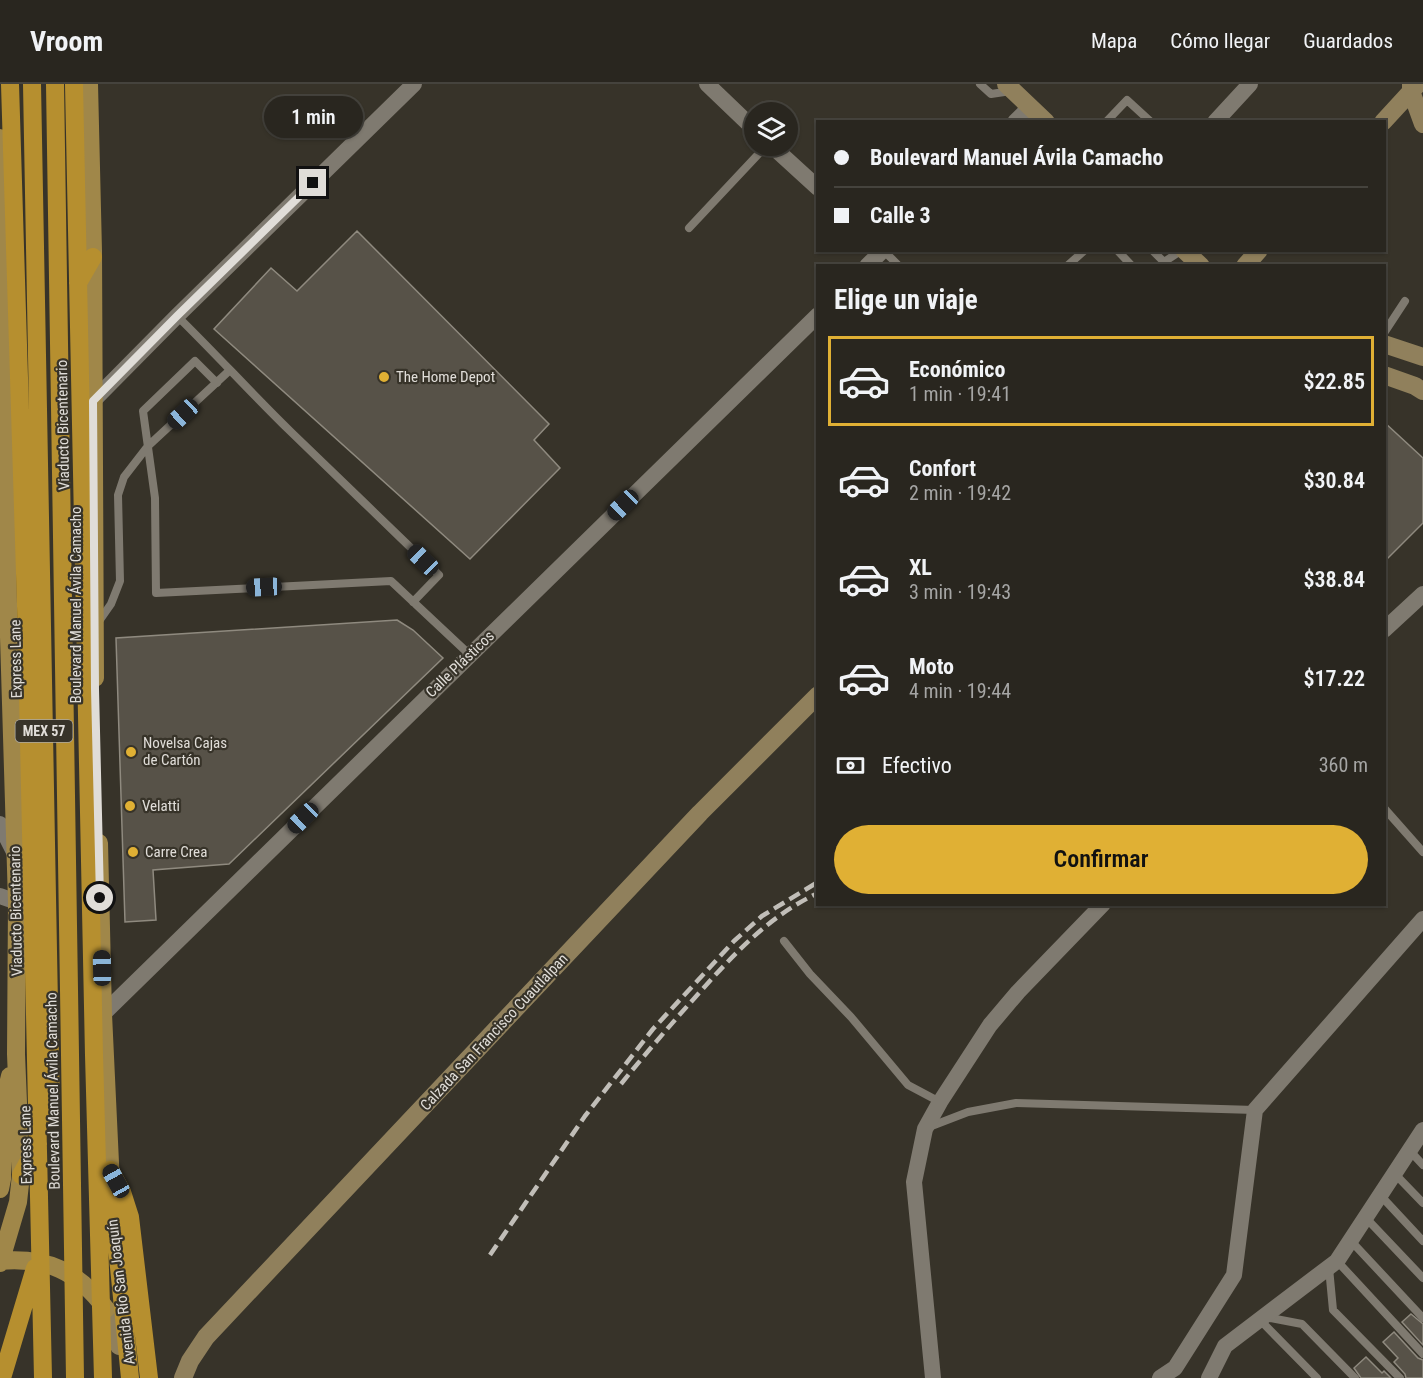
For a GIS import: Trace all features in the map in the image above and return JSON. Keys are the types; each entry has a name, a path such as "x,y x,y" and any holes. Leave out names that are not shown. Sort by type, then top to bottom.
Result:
{"highway":[{"name":"Viaducto Bicentenario","path":"10,84 46,1210 45,1378"},
{"name":"Express Lane","path":"20,84 42,1057 45,1378"},
{"name":"Boulevard Manuel Ávila Camacho","path":"32,84 51,1122 46,1210 54,1378"},
{"name":"Boulevard Manuel Ávila Camacho","path":"55,84 75,1378"},
{"name":"Viaducto Bicentenario","path":"74,84 103,1378"},
{"path":"0,132 35,235"},
{"path":"59,312 93,257"},
{"path":"65,688 96,735"},
{"path":"21,1175 51,1122"},
{"name":"Avenida Río San Joaquín","path":"110,1170 122,1192 130,1217 149,1378"},
{"path":"98,1190 108,1204 115,1227 130,1378"},
{"path":"0,1349 46,1210"},
{"path":"2,1378 46,1210"}],"main road":[{"name":"Boulevard Manuel Ávila Camacho","path":"89,84 93,257 96,735 103,1014 121,1378"},
{"path":"0,138 5,720 15,854 8,899 21,1175 18,1202 0,1262 33,1261 64,1271 85,1284 105,1309"},
{"path":"0,1190 4,1100 16,1054"}],"street":[{"path":"93,401 414,84"},
{"path":"707,84 744,119"},
{"path":"1217,120 1250,84"},
{"path":"1385,120 1411,86"},
{"path":"1411,86 1423,124"},
{"path":"1010,88 1044,120"},
{"path":"1017,120 1030,106"},
{"path":"783,156 816,186"},
{"path":"869,264 881,252"},
{"path":"1185,252 1199,264"},
{"path":"1247,264 1258,252"},
{"name":"Calle Plásticos","path":"103,1014 816,317"},
{"path":"1386,345 1423,357"},
{"path":"1386,376 1423,391"},
{"path":"1386,628 1423,594"},
{"name":"Calzada San Francisco Cuautlalpan","path":"183,1378 190,1361 207,1337 700,813 816,697"},
{"path":"0,824 15,854"},
{"path":"933,1378 914,1182 925,1129 990,1025 1018,992 1101,906"},
{"path":"1160,1378 1175,1368 1234,1275 1254,1110 1423,920"},
{"path":"1209,1378 1225,1346 1333,1264 1381,1196 1423,1130"},
{"path":"105,1309 119,1346"}],"lane":[{"path":"980,84 991,94 1010,88"},
{"path":"1108,120 1127,100 1149,120"},
{"path":"689,228 756,156"},
{"path":"885,252 897,264"},
{"path":"1070,264 1083,252"},
{"path":"1119,252 1130,264"},
{"path":"1154,252 1164,262 1180,252"},
{"path":"1386,330 1405,301"},
{"path":"177,316 439,575 413,602"},
{"path":"217,383 195,362 142,411 155,498 156,592 392,581 470,655"},
{"path":"95,626 111,604 120,581 118,495 121,483 148,446 230,370"},
{"path":"1386,810 1423,852"},
{"path":"784,941 810,974 851,1017 908,1085 940,1102"},
{"path":"925,1129 968,1112 1016,1103 1254,1110"},
{"path":"1410,1151 1423,1165"},
{"path":"1395,1174 1423,1203"},
{"path":"1381,1196 1423,1241"},
{"path":"1366,1218 1423,1278"},
{"path":"1351,1240 1423,1318"},
{"path":"1333,1264 1423,1354"},
{"path":"1333,1264 1334,1310 1400,1378"},
{"path":"1262,1318 1317,1378"},
{"path":"1262,1318 1302,1324 1355,1378"}],"building":[{"name":"The Home Depot","path":"357,231 549,424 534,440 560,468 470,559 214,329 271,268 297,291"},
{"path":"1386,424 1423,458 1423,523 1386,560"},
{"path":"397,620 413,630 443,658 229,864 153,870 156,920 125,922 116,638"},
{"path":"1411,1314 1423,1324 1423,1345 1402,1322"},
{"path":"1394,1332 1418,1358 1423,1360 1423,1378 1406,1378 1394,1362 1398,1358 1383,1342"},
{"path":"1366,1357 1382,1373 1384,1371 1391,1378 1361,1378 1354,1368"}],"railway":[{"path":"490,1255 585,1116 653,1029 734,941 762,916 816,883"},
{"path":"621,1084 739,950 768,924 816,894"}],"place":[{"name":"The Home Depot","path":"384,377"},
{"name":"Novelsa Cajas de Cartón","path":"131,752"},
{"name":"Velatti","path":"130,806"},
{"name":"Carre Crea","path":"133,852"}],"route":[{"path":"100,898 95,689 93,401 313,183"}]}
